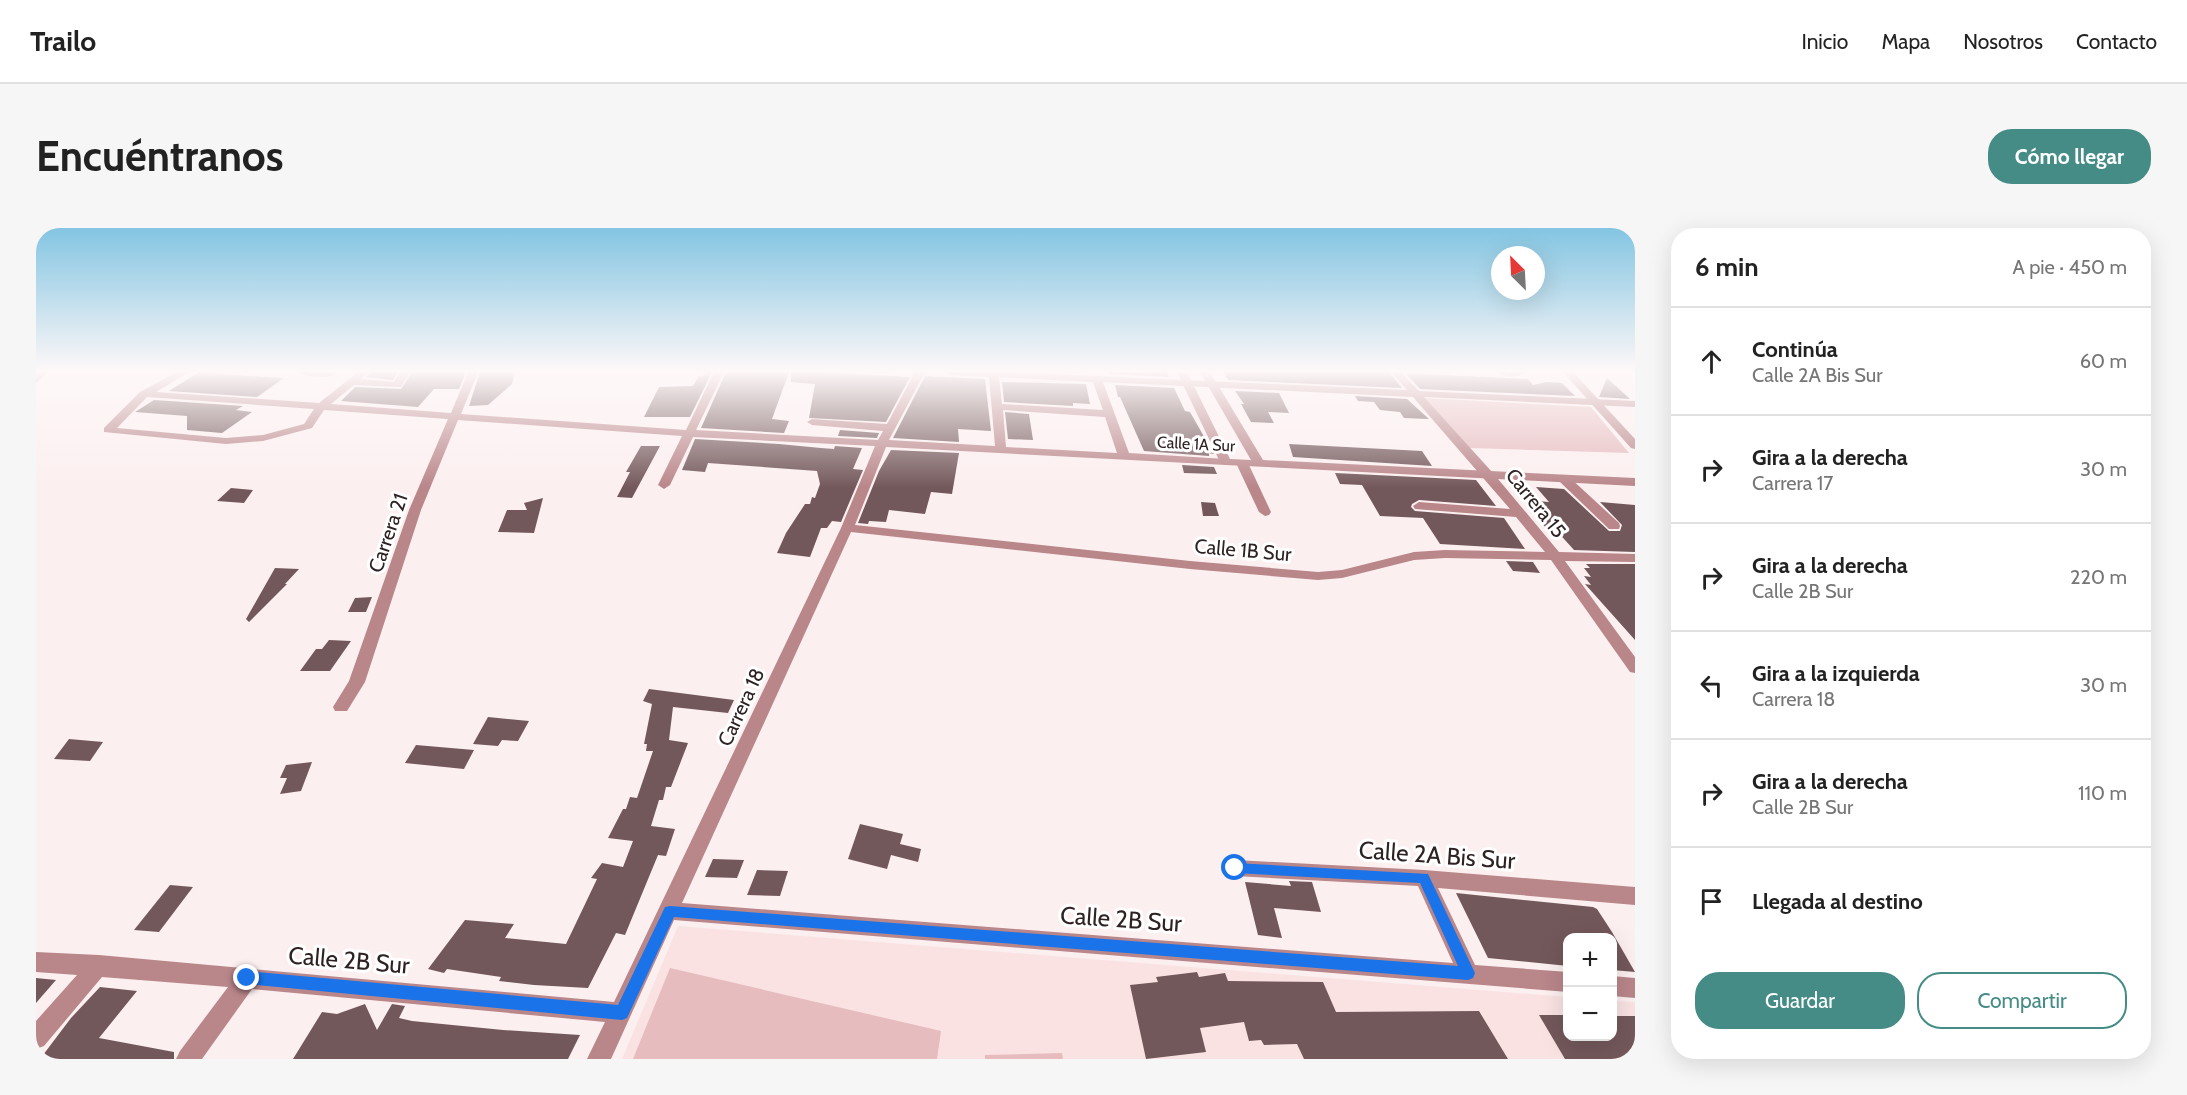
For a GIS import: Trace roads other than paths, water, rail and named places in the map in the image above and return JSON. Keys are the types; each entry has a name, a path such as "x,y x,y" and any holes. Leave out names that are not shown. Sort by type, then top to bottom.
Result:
{"street":[{"path":"127,411 108,430 226,441 263,438 308,426 318,411"},
{"name":"Calle 1A Sur","path":"357,411 880,445 1635,482"},
{"name":"Carrera 21","path":"341,706 357,682 415,510 456,411"},
{"path":"664,485 699,411"},
{"name":"Carrera 18","path":"599,1059 847,528 880,445 899,411"},
{"path":"998,411 1001,451"},
{"path":"1059,411 1111,414"},
{"path":"1110,411 1124,456"},
{"path":"1199,411 1226,462"},
{"path":"1227,411 1259,463"},
{"name":"Carrera 15","path":"1430,411 1489,475 1554,555 1635,668"},
{"path":"1607,411 1635,446"},
{"path":"1610,411 1635,434"},
{"path":"812,422 890,428"},
{"path":"1242,463 1266,512"},
{"path":"1564,479 1614,526"},
{"path":"1419,506 1519,513"},
{"name":"Calle 1B Sur","path":"847,528 1190,565 1318,576 1342,574 1414,556 1445,554 1635,558"},
{"name":"Calle 2A Bis Sur","path":"1235,868 1424,878 1635,896"},
{"path":"1424,878 1468,973"},
{"name":"Calle 2B Sur","path":"670,911 1563,982"},
{"name":"Calle 2B Sur","path":"36,962 99,965 622,1013"},
{"path":"36,1038 99,965"},
{"path":"188,1059 247,978"},
{"path":"1617,986 1635,988"}]}
